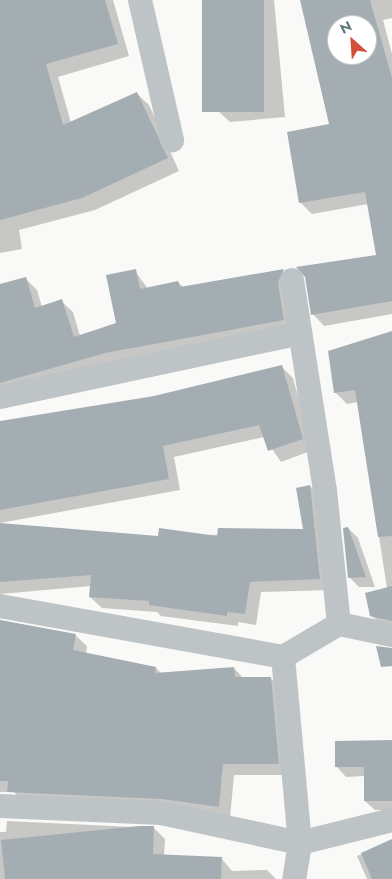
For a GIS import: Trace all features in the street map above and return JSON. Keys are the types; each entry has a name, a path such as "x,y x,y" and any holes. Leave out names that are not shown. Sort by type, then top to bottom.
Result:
{"street":[{"path":"140,0 172,140"},
{"path":"292,280 325,491 339,624"},
{"path":"0,397 300,334"},
{"path":"0,606 283,657 339,624 392,635"},
{"path":"283,657 300,843 294,879"},
{"path":"0,806 161,813 300,843 392,820"}],"building":[{"path":"0,0 105,0 118,44 46,64 63,125 137,92 168,158 82,198 0,220"},
{"path":"202,0 264,0 264,112 202,112"},
{"path":"300,0 370,0 374,15 327,15 327,65 377,65 377,25 392,78 392,301 311,315 305,277 296,267 376,255 365,192 299,203 287,132 329,124"},
{"path":"136,269 140,289 178,281 180,287 284,269 278,282 284,320 105,353 0,383 0,284 26,277 35,308 62,299 74,337 116,323 106,275"},
{"path":"392,331 392,536 378,537 355,390 334,393 328,351"},
{"path":"282,365 303,439 268,451 259,425 163,446 169,479 0,510 0,421 154,396"},
{"path":"310,485 320,579 250,582 245,614 227,612 227,616 149,605 149,601 89,597 91,575 0,582 0,523 158,536 159,528 217,536 218,528 303,529 296,488"},
{"path":"348,527 366,577 348,578 343,528"},
{"path":"392,586 392,621 370,616 365,593"},
{"path":"0,620 76,634 73,650 156,667 155,673 234,667 235,677 271,677 279,764 223,764 219,807 162,799 7,792 8,781 0,781"},
{"path":"376,646 392,648 392,666 381,667"},
{"path":"392,740 392,801 364,801 364,767 335,767 335,741"},
{"path":"154,826 153,854 222,857 221,879 5,879 1,840"},
{"path":"392,839 392,879 372,879 361,853"}]}
